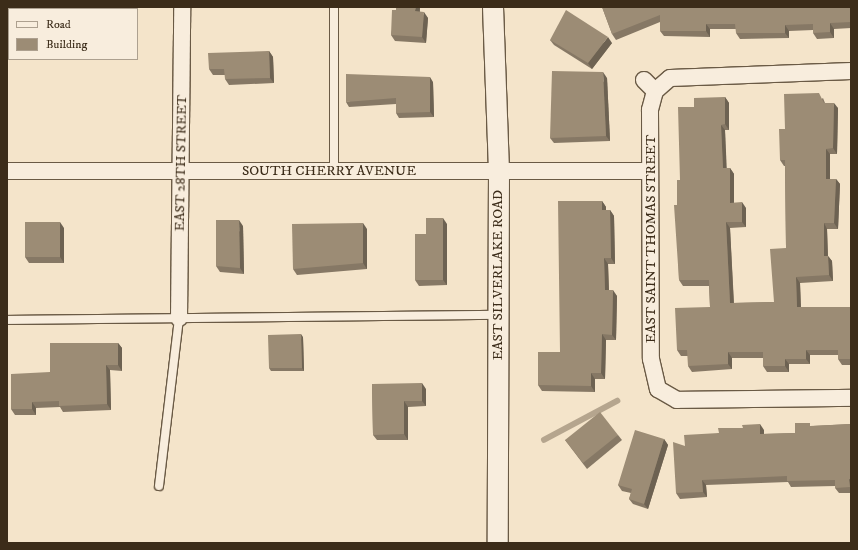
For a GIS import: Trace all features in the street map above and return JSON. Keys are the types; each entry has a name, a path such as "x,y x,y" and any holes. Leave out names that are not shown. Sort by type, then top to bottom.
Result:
{"street":[{"name":"EAST 28TH STREET","path":"179,318 182,7"},
{"name":"EAST SILVERLAKE ROAD","path":"494,7 499,170 498,543"},
{"name":"EAST SAINT THOMAS STREET","path":"851,71 682,76 670,78 650,86 651,359 655,391 677,400 851,398"},
{"name":"SOUTH CHERRY AVENUE","path":"7,171 650,171"}],"lane":[{"path":"334,7 334,170"},
{"path":"7,320 498,315"},
{"path":"159,486 179,318"}],"building":[{"path":"396,7 416,7 415,11 424,12 422,37 391,35 392,10 396,10"},
{"path":"602,7 851,7 851,22 830,23 830,32 813,33 813,24 785,25 785,33 736,33 735,24 706,24 706,31 660,31 660,15 612,34"},
{"path":"566,10 608,37 588,63 550,40"},
{"path":"269,51 270,78 225,79 224,69 209,69 208,53"},
{"path":"552,71 603,72 606,136 550,138"},
{"path":"346,74 430,77 430,112 396,113 396,98 346,102"},
{"path":"819,93 824,103 834,103 833,148 826,149 826,179 836,179 834,223 824,223 824,256 828,256 829,275 796,277 797,307 851,307 851,359 838,359 838,350 806,350 806,359 785,359 785,366 763,366 763,352 728,352 728,364 688,366 687,350 677,350 675,308 710,307 709,280 679,280 674,205 677,205 677,180 680,180 678,107 694,107 694,98 725,97 725,124 721,125 723,168 730,168 730,203 742,202 742,222 726,222 730,303 774,302 770,249 786,248 785,160 780,160 779,129 785,129 784,94"},
{"path":"558,201 602,201 602,210 610,210 611,258 604,258 605,290 613,290 612,335 602,334 601,373 591,373 591,386 538,385 538,352 560,352"},
{"path":"426,218 443,218 443,280 415,280 415,234 426,234"},
{"path":"216,220 239,220 240,268 216,266"},
{"path":"25,222 60,222 60,257 25,257"},
{"path":"363,223 363,263 293,269 292,224"},
{"path":"301,334 302,368 269,368 268,335"},
{"path":"50,343 118,343 118,365 106,365 107,404 59,406 59,401 32,402 32,409 11,409 11,374 50,372"},
{"path":"422,383 422,401 404,401 404,434 373,435 372,384"},
{"path":"600,412 618,435 583,463 565,440"},
{"path":"795,423 810,423 810,426 851,424 850,487 835,488 835,480 787,481 787,476 702,480 703,492 676,493 673,442 685,446 684,435 719,433 718,428 743,428 742,425 760,424 760,434 795,433"},
{"path":"635,430 664,439 644,504 629,499 632,489 618,485"}],"waterway":[{"path":"544,440 617,401"}]}
